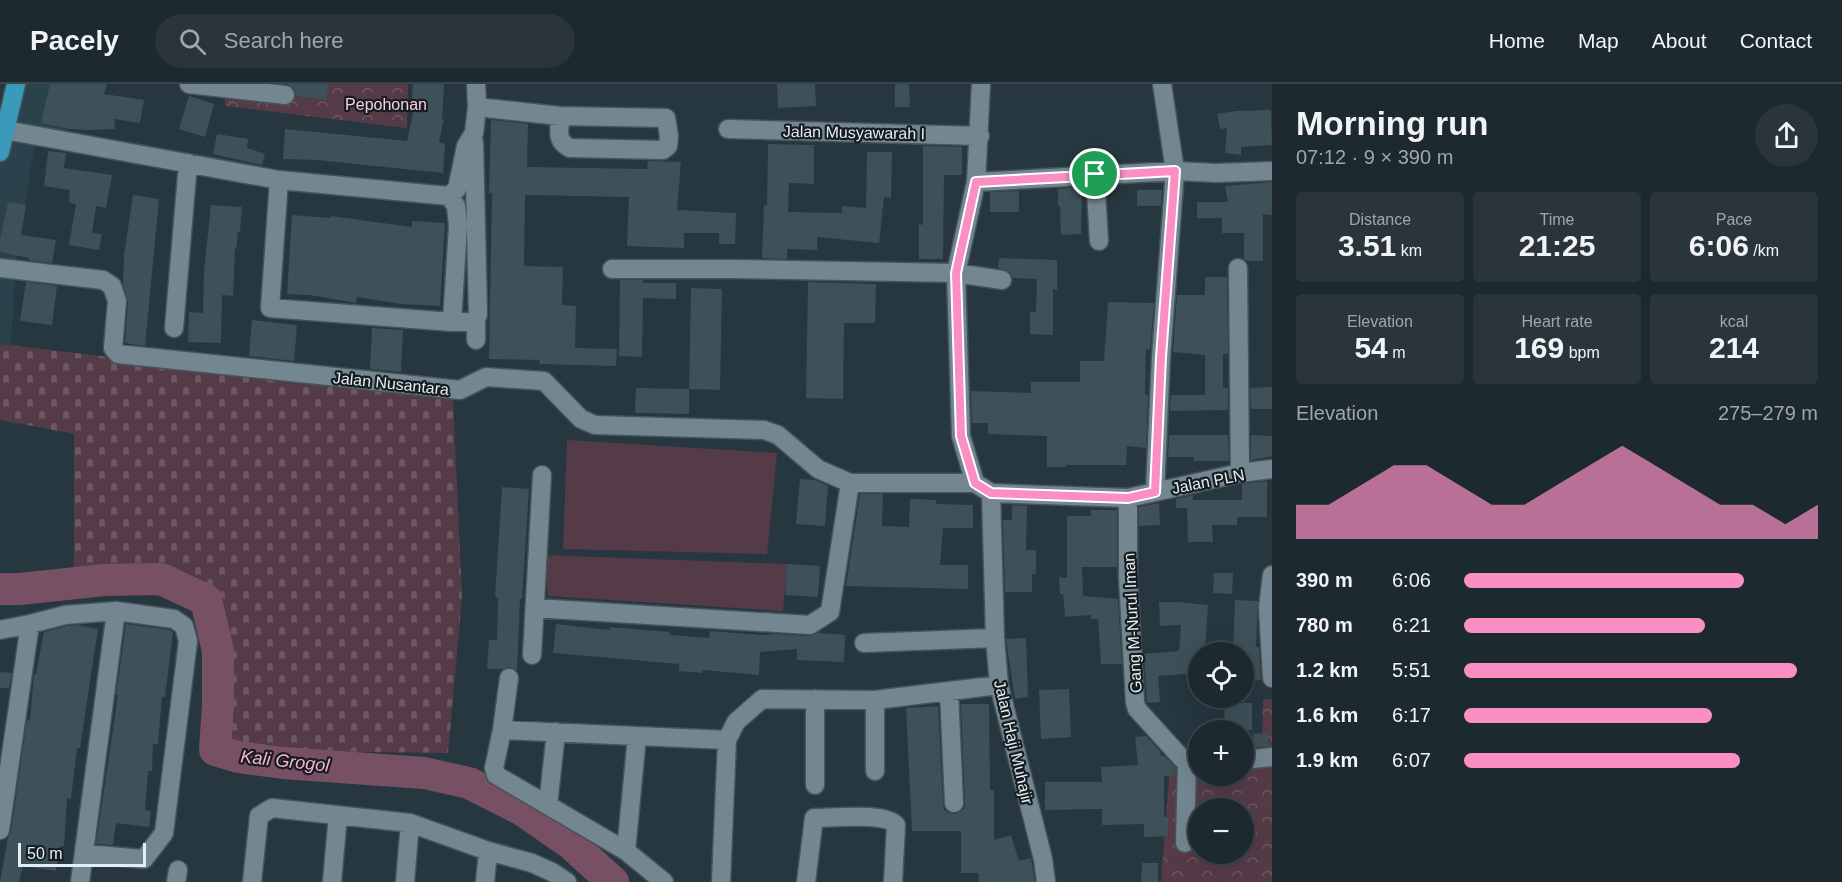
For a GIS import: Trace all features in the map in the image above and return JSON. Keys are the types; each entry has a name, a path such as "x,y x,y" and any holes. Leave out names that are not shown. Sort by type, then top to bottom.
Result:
{"main road":[{"path":"0,152 5,109 16,84"}],"street":[{"path":"189,84 285,95"},
{"path":"476,84 477,107 474,133 478,314 476,340"},
{"path":"535,608 810,625 830,612 850,483 975,483 961,436 956,273 976,182 981,84"},
{"path":"1155,492 1161,357 1175,171 1162,84"},
{"path":"477,107 560,116 666,118 668,146 663,150 570,148 559,140 560,116"},
{"path":"2,129 279,180 452,201 476,212"},
{"name":"Jalan Musyawarah I","path":"728,129 980,136"},
{"path":"452,322 458,226 452,201 457,189 466,146 474,133"},
{"path":"174,328 188,163"},
{"path":"976,182 1175,171 1216,173 1272,171"},
{"path":"1095,174 1099,241"},
{"path":"279,180 270,308 452,322 476,320"},
{"name":"Jalan Nusantara","path":"0,268 103,280 112,286 117,301 113,348 118,354 460,390 486,377 544,381 580,419 595,425 764,430 778,435 818,469 850,483"},
{"path":"1238,268 1240,473"},
{"path":"612,269 956,273 1002,280"},
{"name":"Jalan PLN","path":"975,483 991,493 1128,498 1240,473 1272,469"},
{"path":"532,655 543,475"},
{"name":"Jalan Haji Muhajir","path":"991,493 995,638 999,685 1043,859 1046,882"},
{"name":"Gang M-Nurul Iman","path":"1128,498 1128,578 1135,702 1137,708 1188,758"},
{"path":"1272,575 1268,608 1272,678"},
{"path":"80,882 116,611"},
{"path":"0,630 65,615 116,611 174,619 184,626 188,641 164,833 144,859 84,854"},
{"path":"0,830 30,624"},
{"path":"864,643 995,638"},
{"path":"509,678 494,772 496,775 626,851 664,882"},
{"path":"721,882 727,740 736,722 762,699 875,700 999,685"},
{"path":"949,691 954,803"},
{"path":"814,786 815,699"},
{"path":"875,700 875,771"},
{"path":"502,730 727,740"},
{"path":"548,805 556,732"},
{"path":"626,851 638,736"},
{"path":"1254,759 1272,758"},
{"path":"1185,843 1191,786"},
{"path":"252,882 259,816 272,808 410,823 488,851 532,863 566,881"},
{"path":"332,882 338,815"},
{"path":"806,882 814,818 892,820 896,825 893,882"},
{"path":"405,882 410,823"},
{"path":"485,882 488,851"}],"shaded area":[{"path":"9,84 72,84 67,146 35,142 16,262 11,345 0,344 0,118"}],"green space":[{"name":"Pepohonan","path":"225,84 283,84 282,94 325,100 328,84 408,84 407,128 225,106"},
{"path":"0,344 453,398 462,597 448,753 215,750 218,651 206,601 161,579 74,583 74,434 0,420"},
{"path":"567,440 777,453 767,554 563,549"},
{"path":"544,555 787,564 783,611 548,596"},
{"path":"1263,699 1272,699 1272,882 1161,882 1170,767 1188,766 1188,786 1254,786 1254,760 1262,760"}],"building":[{"path":"50,84 107,84 104,94 144,100 140,123 114,119 115,129 88,130 69,129 41,123"},
{"path":"287,84 328,84 326,100 296,96 295,90"},
{"path":"413,84 444,84 442,119 444,119 439,142 445,144 443,173 317,160 283,159 285,129 407,141 414,109 411,109"},
{"path":"777,84 815,84 816,106 778,108"},
{"path":"895,84 909,84 910,107 895,107"},
{"path":"189,96 214,104 205,137 179,129"},
{"path":"1271,110 1272,145 1241,147 1241,155 1225,153 1227,128 1220,129 1217,114"},
{"path":"491,120 528,124 527,167 647,169 648,161 681,162 677,210 736,213 735,244 719,244 719,233 684,233 684,248 627,246 629,197 525,195 524,266 563,267 562,305 576,306 575,348 617,349 616,366 539,364 540,360 489,359"},
{"path":"217,134 248,139 247,148 265,154 262,165 213,154"},
{"path":"768,144 814,145 814,184 789,183 788,212 842,213 842,206 866,208 867,152 892,152 891,198 884,197 879,243 817,237 817,250 787,249 787,259 762,258 764,205 767,205"},
{"path":"923,146 962,147 962,175 944,175 943,259 919,259 919,224 923,225"},
{"path":"48,151 66,153 64,168 112,175 106,208 96,206 92,233 102,234 99,250 69,245 76,204 69,203 70,190 44,186"},
{"path":"1272,182 1272,215 1263,214 1263,261 1244,259 1244,233 1222,233 1222,218 1197,218 1197,202 1228,202 1225,186"},
{"path":"1082,187 1081,234 1061,235 1058,189"},
{"path":"1137,190 1162,190 1161,206 1137,206"},
{"path":"1019,191 1019,212 990,212 990,192"},
{"path":"133,195 159,199 145,346 125,343 128,302 123,284 124,255"},
{"path":"8,202 26,205 21,235 56,240 52,263 29,260 29,258 0,252 0,240"},
{"path":"211,205 242,207 240,232 238,232 235,249 233,296 222,295 221,343 188,342 189,312 203,313 204,270"},
{"path":"292,215 331,218 331,216 412,227 412,221 445,223 440,306 401,304 357,297 356,303 310,295 287,294"},
{"path":"999,258 1057,260 1057,290 1053,289 1053,335 1030,334 1030,312 1036,312 1037,279 1013,278 1009,271 998,268"},
{"path":"1205,277 1227,277 1228,354 1223,354 1223,388 1228,388 1228,410 1170,411 1171,395 1205,395 1205,355 1173,352 1177,295 1205,295"},
{"path":"620,280 676,283 676,299 643,298 642,357 619,356"},
{"path":"26,282 57,286 52,325 20,321"},
{"path":"808,282 876,284 875,323 844,323 843,399 806,398"},
{"path":"691,288 722,289 720,390 689,389"},
{"path":"1108,302 1154,303 1150,350 1146,349 1145,395 1148,395 1146,448 1127,446 1126,465 1047,467 1047,436 988,434 988,423 972,423 971,391 1031,393 1031,382 1080,382 1080,361 1104,361"},
{"path":"252,320 297,325 294,361 249,356"},
{"path":"372,328 403,330 401,372 370,369"},
{"path":"1272,387 1272,409 1251,409 1250,388"},
{"path":"636,388 689,389 689,414 635,413"},
{"path":"1169,435 1228,435 1229,461 1194,461 1194,457 1168,457"},
{"path":"1251,435 1272,436 1272,456 1251,460"},
{"path":"800,479 815,480 828,486 825,526 796,524"},
{"path":"1267,481 1267,517 1237,517 1237,525 1212,525 1213,542 1188,542 1187,508 1176,508 1176,499 1193,495 1193,500 1242,500 1242,484"},
{"path":"502,487 529,489 517,670 510,667 487,669 489,640 497,640 498,598 495,597"},
{"path":"860,494 883,494 882,526 909,527 910,499 936,500 936,504 973,505 973,528 943,528 940,565 968,565 968,589 846,586"},
{"path":"1159,503 1160,525 1139,526 1139,507"},
{"path":"1012,505 1027,506 1026,550 1036,550 1036,574 1032,574 1032,592 1005,592 1003,520 1012,520"},
{"path":"1091,510 1117,510 1117,567 1082,567 1083,596 1118,599 1122,664 1101,664 1098,619 1091,619 1091,615 1065,617 1063,594 1060,594 1059,577 1067,578 1067,516 1091,516"},
{"path":"787,564 820,566 818,597 785,595"},
{"path":"1214,573 1233,573 1232,594 1213,593"},
{"path":"1235,600 1258,601 1256,647 1259,647 1261,680 1254,680 1254,642 1233,642"},
{"path":"1159,602 1208,605 1206,642 1188,642 1188,674 1158,676 1160,702 1147,703 1144,654 1179,651 1181,625 1160,626"},
{"path":"126,624 173,632 165,697 162,697 158,744 153,744 152,771 148,771 145,810 151,811 149,827 116,823 113,845 96,844 118,695 116,695"},
{"path":"556,624 610,630 610,627 670,632 669,635 709,638 710,631 761,635 809,636 818,633 845,635 844,662 797,660 797,649 760,652 759,675 703,670 702,673 679,671 679,664 553,653"},
{"path":"78,625 98,629 80,748 77,748 71,799 67,798 64,846 60,846 56,871 23,866 19,882 0,882 8,837 11,832 27,720 30,720 34,674 36,674 44,632"},
{"path":"1026,638 1028,697 1015,699 1006,639"},
{"path":"0,672 12,673 9,688 0,688"},
{"path":"1069,689 1071,737 1041,739 1039,690"},
{"path":"961,704 989,704 990,790 994,790 994,840 1011,835 1019,861 1031,858 1035,882 979,882 978,873 961,873 961,831 912,831 906,708 938,706 943,804 948,813 955,814 964,809 965,802"},
{"path":"1225,708 1252,708 1252,720 1224,720"},
{"path":"1268,733 1269,746 1254,748 1254,734"},
{"path":"1146,736 1160,751 1161,756 1165,756 1176,768 1175,776 1164,776 1164,817 1168,817 1168,836 1144,837 1144,824 1102,825 1102,809 1045,810 1045,782 1102,782 1101,767 1138,765 1135,737"},
{"path":"1142,863 1158,863 1158,882 1141,882"}],"waterway":[{"name":"Kali Grogol","path":"0,589 104,580 161,579 206,600 218,651 215,750 238,757 283,763 424,773 469,783 524,811 570,843 613,882"}],"route":[{"path":"1175,171 1161,357 1155,492 1128,498 991,493 975,483 961,436 956,273 976,182 1095,174 1175,171"}]}
